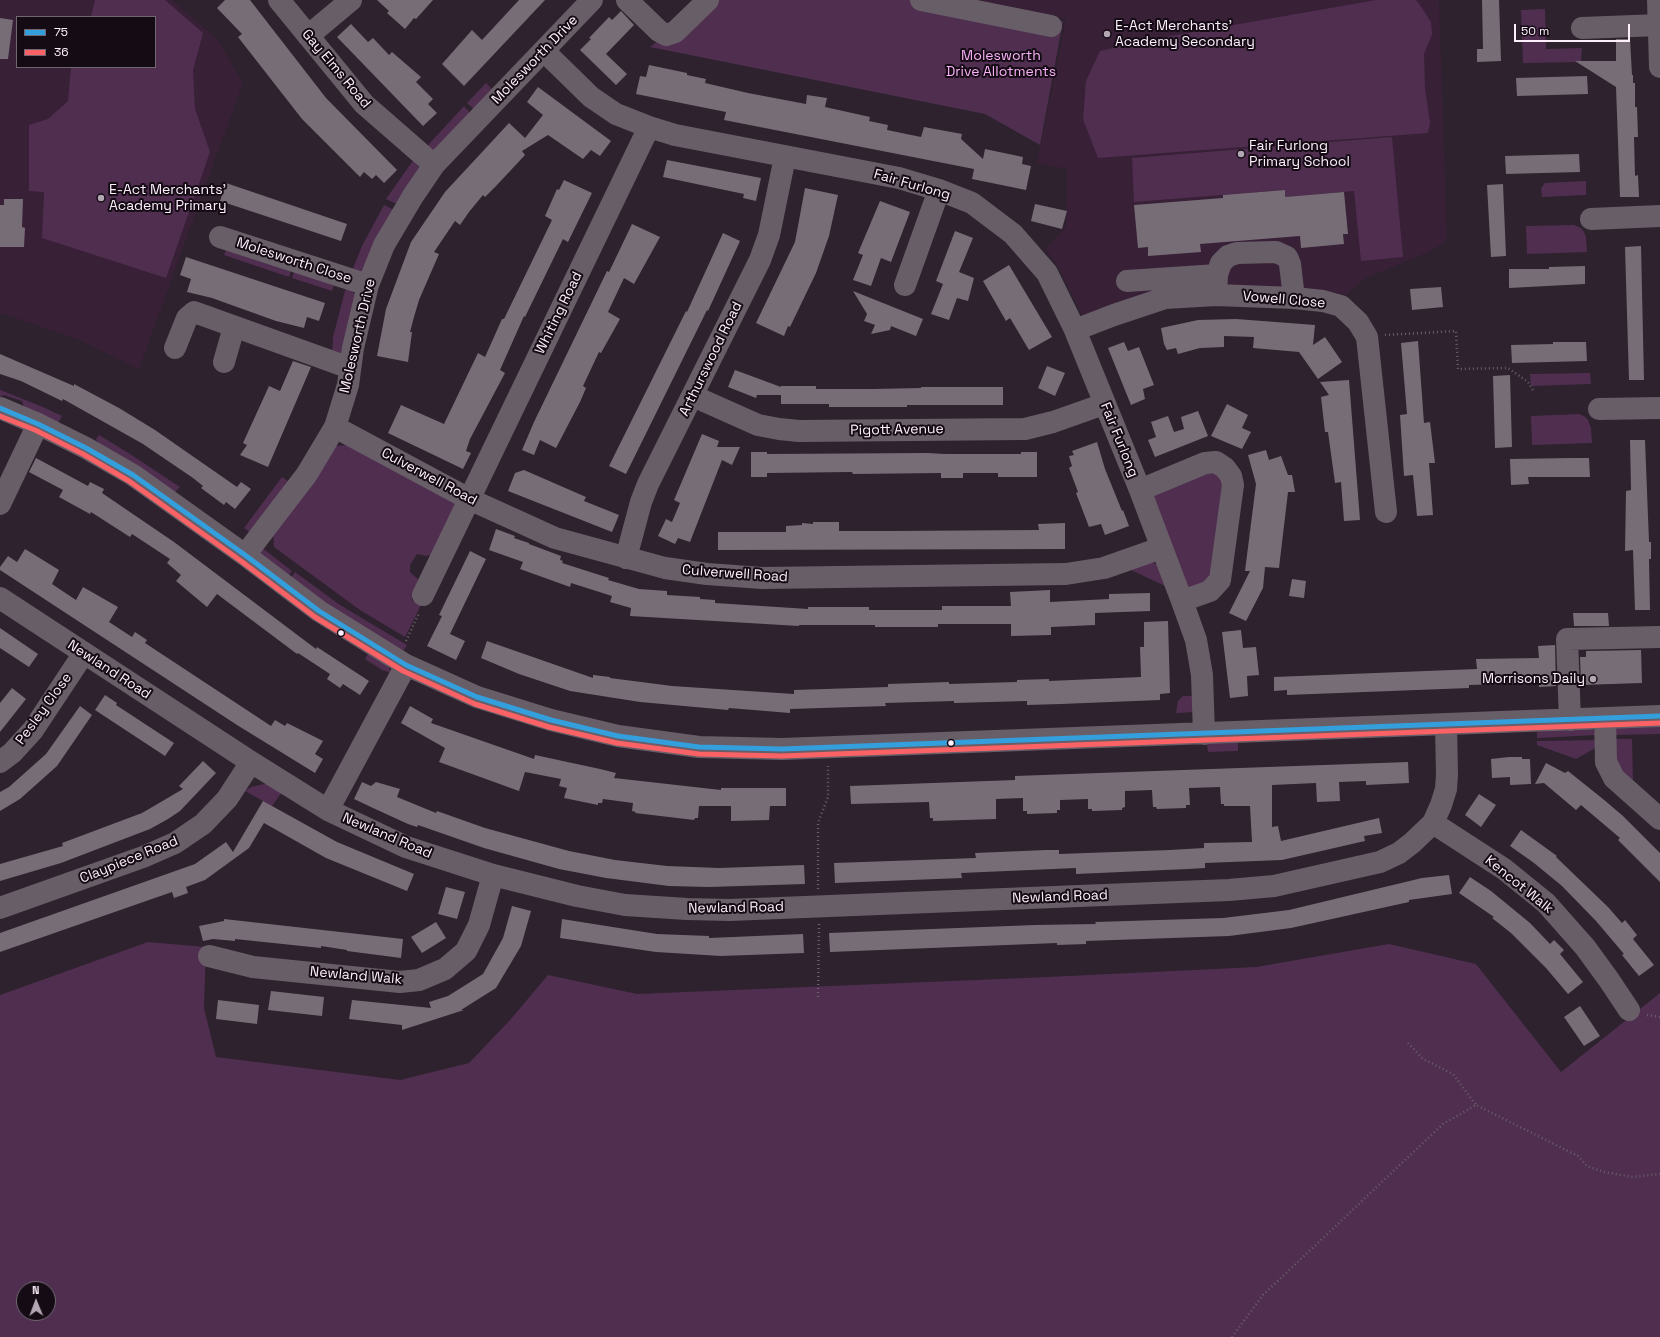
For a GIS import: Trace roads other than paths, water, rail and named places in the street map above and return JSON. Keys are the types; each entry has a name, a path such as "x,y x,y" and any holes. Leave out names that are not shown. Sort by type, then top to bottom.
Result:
{"street":[{"name":"Gay Elms Road","path":"279,0 364,104 434,165"},
{"path":"308,36 351,0"},
{"name":"Molesworth Drive","path":"245,555 307,474 335,427 348,385 361,312 368,285 384,245 413,196 434,165 592,0"},
{"path":"627,0 666,35 675,32 708,0"},
{"path":"921,0 1051,26"},
{"path":"1658,0 1660,67"},
{"path":"1582,28 1659,25"},
{"name":"Fair Furlong","path":"544,51 592,97 616,114 649,127 675,135 899,178 939,190 972,203 1013,234 1048,273 1075,330 1140,490 1196,640 1202,675 1204,734"},
{"name":"Whiting Road","path":"423,595 649,127"},
{"name":"Arthurswood Road","path":"626,558 641,502 648,484 693,396 762,253 769,235 785,156"},
{"path":"905,285 939,190"},
{"path":"1591,218 1660,216"},
{"name":"Molesworth Close","path":"220,237 368,285"},
{"path":"1127,281 1216,285 1221,263 1228,256 1237,253 1276,252 1287,257 1290,264 1294,298"},
{"name":"Vowell Close","path":"1075,330 1165,298 1216,285 1294,298 1323,301 1341,306 1358,322 1367,337 1392,505"},
{"path":"175,348 187,318 194,312 350,368"},
{"path":"224,362 234,326"},
{"name":"Pigott Avenue","path":"693,396 758,425 779,430 799,431 1025,429 1053,422 1104,404"},
{"path":"0,408 38,424 86,448 133,475 245,555 319,611 406,665 477,696 551,720 618,736 699,746 782,749 1660,716"},
{"path":"1599,409 1660,408"},
{"path":"0,504 38,424"},
{"name":"Culverwell Road","path":"335,427 469,499 555,538 665,568 707,574 762,578 1066,574 1104,568 1161,548"},
{"name":"Fair Furlong","path":"1140,490 1205,463 1216,462 1225,468 1231,476 1234,485 1220,580 1210,591 1182,601"},
{"name":"Newland Road","path":"0,598 251,762 328,810 406,847 493,875 577,896 625,905 694,909 819,907 1229,890 1274,886 1380,862 1399,853 1412,843 1433,823 1446,789 1446,724"},
{"path":"1570,720 1567,639 1660,637"},
{"name":"Pesley Close","path":"0,762 12,753 33,730 84,653"},
{"path":"328,810 406,665"},
{"path":"1605,718 1606,762 1614,778 1660,819"},
{"name":"Claypiece Road","path":"0,908 143,857 176,843 203,824 227,799 251,762"},
{"name":"Kencot Walk","path":"1433,823 1504,869 1546,903 1585,947 1619,1006"},
{"name":"Newland Walk","path":"209,956 252,976 400,982 419,980 445,969 466,951 479,926 493,875"}],"place":[{"name":"E-Act Merchants' Academy Secondary","path":"1107,34"},
{"name":"Fair Furlong Primary School","path":"1241,154"},
{"name":"E-Act Merchants' Academy Primary","path":"101,198"},
{"name":"Morrisons Daily","path":"1593,679"}],"park label":[{"name":"Molesworth Drive Allotments","path":"1001,64"}]}
